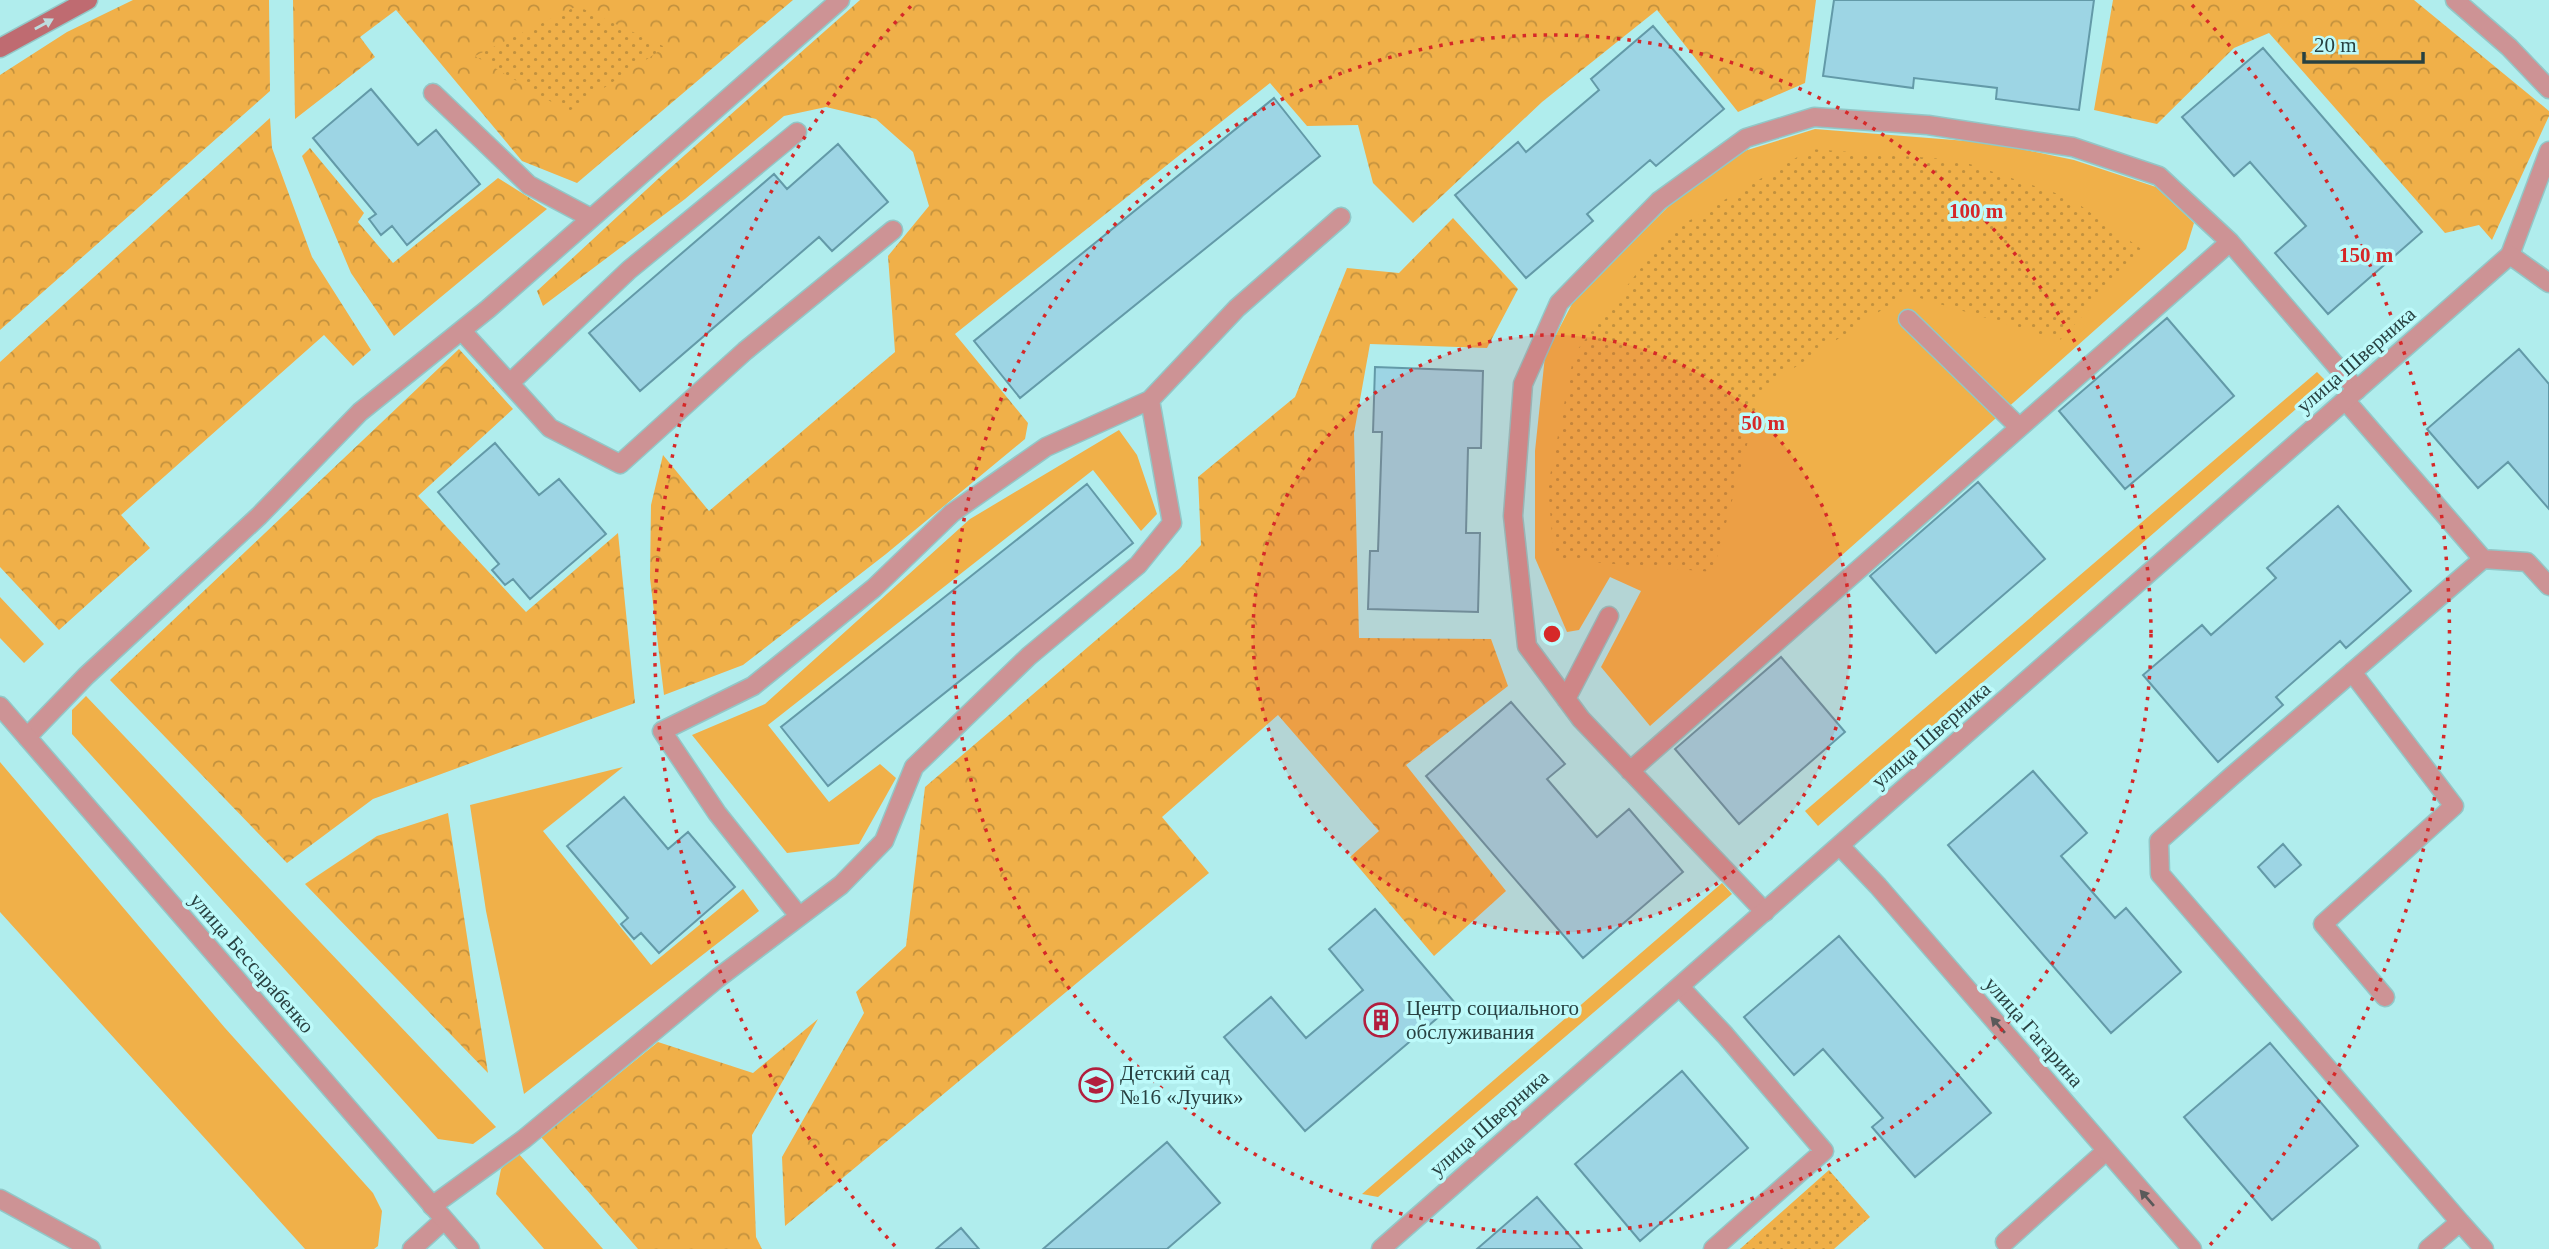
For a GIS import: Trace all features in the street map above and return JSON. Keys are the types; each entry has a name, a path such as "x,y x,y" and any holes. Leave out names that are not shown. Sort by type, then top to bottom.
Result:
{"main road":[{"path":"0,48 88,0"}],"street":[{"path":"27,737 86,676 259,516 360,412 461,331 840,0"},
{"path":"2455,0 2510,47 2549,89"},
{"path":"433,93 528,185 592,218"},
{"path":"1765,912 1581,719 1527,646 1513,516 1523,384 1559,303 1659,201 1746,138 1814,117 1928,125 2073,147 2159,176 2230,242 2483,559"},
{"path":"510,383 629,270 797,132"},
{"path":"2549,151 2510,254 2549,283"},
{"path":"799,916 717,813 662,731 753,687 874,588 952,513 1046,447 1150,400 1237,308 1341,218"},
{"path":"461,331 550,428 620,464 745,351 893,230"},
{"path":"1630,771 2230,242"},
{"name":"улица Шверника","path":"1381,1249 2510,254"},
{"path":"1908,320 2019,427"},
{"path":"432,1206 524,1139 718,978 841,885 884,841 914,767 1029,656 1138,565 1172,523 1150,400"},
{"path":"2484,1249 2160,874 2159,841 2483,559 2526,562 2549,586"},
{"path":"1566,699 1609,616"},
{"path":"2352,672 2454,806 2323,924 2385,997"},
{"name":"улица Бессарабенко","path":"0,706 470,1249"},
{"name":"улица Гагарина","path":"1840,846 1878,886 2192,1249"},
{"path":"1680,986 1824,1152 1713,1249"},
{"path":"2004,1247 2106,1151"},
{"path":"0,1199 91,1249"},
{"path":"412,1249 444,1220"},
{"path":"2428,1249 2460,1222"}],"green space":[{"path":"133,0 269,0 270,91 0,330 0,75 67,32"},
{"path":"293,0 793,0 577,183 522,161 396,10 360,37 375,57 295,119"},
{"path":"860,0 1816,0 1805,83 1738,112 1657,10 1542,102 1413,223 1373,183 1358,125 1307,126 1270,83 955,334 1028,423 1025,439 886,554 743,665 664,695 650,578 651,505 663,455 709,511 895,352 888,256 929,206 913,152 876,119 826,107 784,116 685,199 543,306 537,291 659,178"},
{"path":"2113,0 2414,0 2549,111 2549,116 2492,240 2479,225 2445,233 2269,33 2234,48 2157,124 2094,110"},
{"path":"577,6 665,47 568,112 475,56"},
{"path":"270,118 272,148 312,257 371,350 353,366 324,335 121,515 150,548 59,630 0,567 0,362"},
{"path":"1815,129 1992,143 2074,160 2156,187 2194,223 2186,249 1650,726 1601,667 1641,591 1610,577 1579,630 1567,632 1535,558 1535,451 1545,356 1574,300 1675,200 1741,152"},
{"path":"310,148 364,213 358,222 393,263 498,178 547,209 394,336 351,273 302,156"},
{"path":"1811,149 1958,160 2070,198 2144,251 2060,340 1906,294 1762,389 1713,572 1554,559 1548,486 1574,354 1668,233"},
{"path":"1453,218 1518,289 1487,348 1370,344 1354,433 1359,638 1491,639 1508,686 1406,765 1506,891 1434,956 1350,857 1379,831 1278,715 1162,817 1209,873 785,1226 782,1157 864,1013 856,992 906,946 925,787 1180,568 1201,545 1198,477 1295,397 1347,268 1399,273"},
{"path":"459,349 513,409 418,496 526,612 618,533 635,703 373,799 287,863 110,680"},
{"path":"2317,372 2327,382 1818,826 1805,811"},
{"path":"1119,430 1137,455 1157,514 1141,531 1093,470 768,725 829,802 880,764 896,778 859,844 787,853 692,735 765,704 970,519"},
{"path":"0,597 44,644 24,663 0,638"},
{"path":"86,696 496,1127 473,1144 438,1139 72,734 72,710"},
{"path":"0,762 225,1028 373,1193 382,1211 378,1246 374,1249 305,1249 0,912"},
{"path":"623,767 543,831 651,965 743,889 759,911 524,1094 486,911 470,805"},
{"path":"448,813 488,1073 305,884 377,836"},
{"path":"1722,883 1732,894 1378,1197 1362,1194"},
{"path":"818,1019 752,1135 756,1237 762,1249 638,1249 541,1137 658,1042 753,1073"},
{"path":"518,1153 603,1249 544,1249 496,1194 501,1169"},
{"path":"1829,1170 1870,1217 1834,1249 1740,1249"}],"building":[{"path":"1834,0 2094,0 2079,110 1996,99 1997,88 1914,78 1913,88 1823,76"},
{"path":"1653,26 1724,109 1656,166 1650,160 1587,214 1593,221 1526,278 1455,195 1518,142 1526,152 1599,90 1591,79"},
{"path":"2263,48 2422,232 2328,314 2275,253 2306,226 2250,162 2234,176 2182,117"},
{"path":"371,89 418,145 436,130 480,184 407,245 392,226 381,235 369,219 376,214 313,138"},
{"path":"1274,98 1320,156 1020,398 974,341"},
{"path":"838,144 888,202 832,251 819,237 640,391 589,333 774,174 787,189"},
{"path":"2167,318 2234,396 2125,489 2059,411"},
{"path":"2519,349 2549,384 2549,509 2508,462 2478,488 2427,429"},
{"path":"1375,367 1483,371 1481,448 1468,448 1466,533 1480,533 1478,612 1368,609 1370,551 1378,551 1382,432 1373,432"},
{"path":"495,443 539,495 559,479 606,534 530,599 513,579 505,585 492,570 499,564 438,492"},
{"path":"1978,482 2045,559 1936,653 1870,576"},
{"path":"1087,484 1133,543 828,786 781,727"},
{"path":"2338,506 2411,591 2346,648 2340,641 2276,697 2283,705 2218,762 2143,675 2202,625 2211,635 2276,578 2267,568"},
{"path":"1781,657 1845,732 1739,824 1675,749"},
{"path":"1511,702 1565,764 1547,779 1597,837 1629,809 1683,872 1583,958 1426,776"},
{"path":"2033,771 2087,833 2061,856 2115,918 2126,908 2181,972 2111,1033 1948,845"},
{"path":"624,797 668,849 688,832 735,887 659,953 641,933 634,939 621,924 628,918 567,846"},
{"path":"2283,844 2301,865 2275,887 2258,867"},
{"name":"Центр социального обслуживания","path":"1375,909 1455,1003 1305,1131 1224,1037 1271,997 1306,1038 1363,990 1329,949"},
{"path":"1839,936 1991,1113 1915,1177 1872,1127 1883,1118 1823,1049 1794,1075 1744,1017"},
{"path":"2270,1043 2358,1146 2272,1220 2184,1117"},
{"path":"1682,1071 1748,1148 1640,1241 1575,1164"},
{"path":"1167,1142 1220,1203 1167,1249 1043,1249"},
{"path":"1537,1197 1582,1249 1477,1249"},
{"path":"961,1228 979,1249 936,1249"}],"place":[{"name":"Центр социального обслуживания","path":"1381,1020"},
{"name":"Детский сад №16 «Лучик»","path":"1096,1085"}]}
